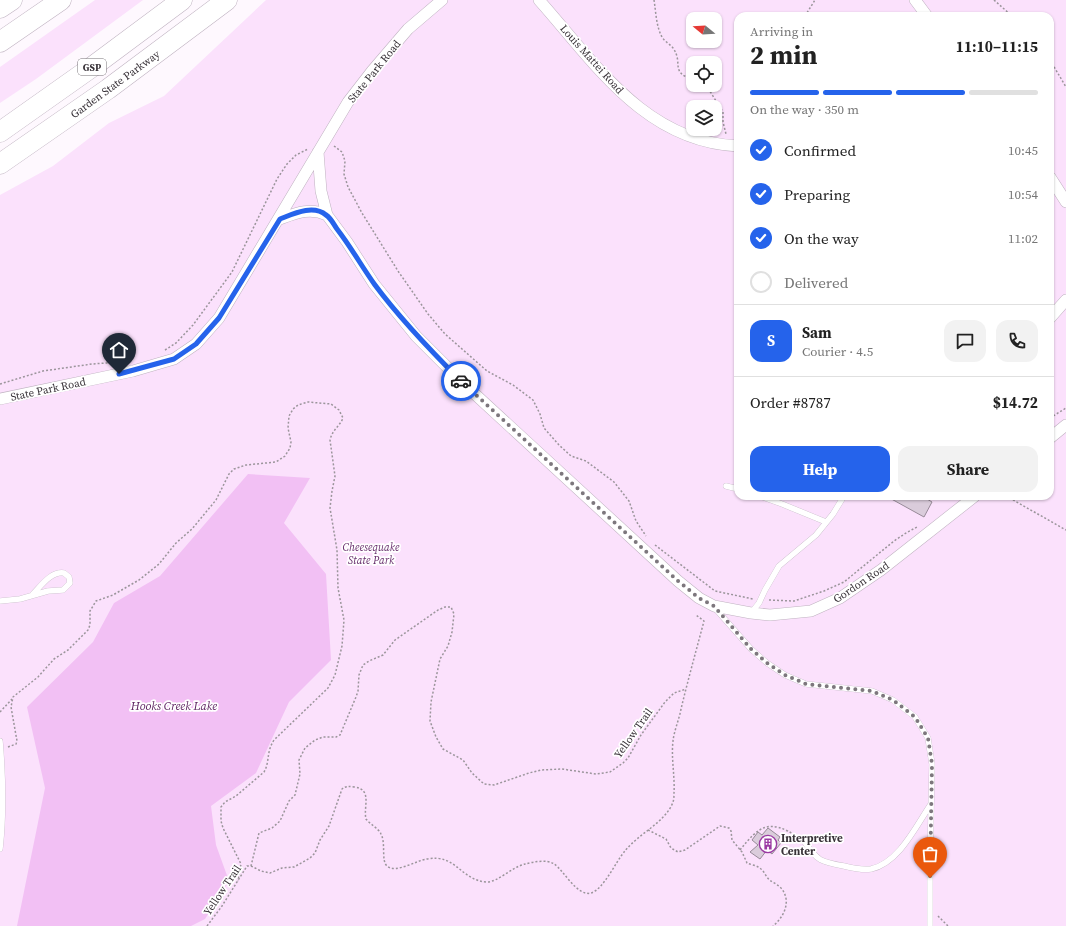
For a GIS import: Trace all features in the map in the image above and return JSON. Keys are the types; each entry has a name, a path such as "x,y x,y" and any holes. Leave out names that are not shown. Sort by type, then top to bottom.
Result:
{"highway":[{"path":"0,8 12,0"},
{"path":"0,42 61,0"},
{"name":"GSP","path":"0,132 92,68 182,0"},
{"name":"Garden State Parkway","path":"0,164 51,130 146,62 227,0"},
{"path":"0,173 51,130"}],"street":[{"name":"State Park Road","path":"1,399 133,372 174,359 196,344 219,318 280,219 314,150 348,102 408,29 442,0"},
{"name":"Louis Mattei Road","path":"539,0 610,81 643,112 671,130 694,139 734,146"},
{"path":"915,0 924,12"},
{"path":"314,150 326,215"},
{"path":"1054,183 1066,202"},
{"path":"280,219 308,210 320,212 326,215"},
{"name":"Gordon Road","path":"326,215 347,242 374,284 416,336 465,385 683,586 699,598 714,606 770,615 811,611 840,598 882,570 970,500"},
{"path":"1054,314 1066,300"},
{"path":"1054,435 1066,425"}],"lane":[{"path":"726,486 734,488"},
{"path":"771,500 826,522"},
{"path":"751,613 779,566 816,535 841,500"},
{"path":"0,601 20,598 33,594 63,590 70,583 69,577 64,573 56,573 33,594"},
{"path":"714,606 751,649 767,663 785,675 806,684 872,691 893,700 915,717 928,738 932,764 930,926"},
{"path":"0,741 3,797 0,849"},
{"path":"804,841 818,859 827,863 859,869 871,869 890,860 897,853 931,803"}],"path":[{"path":"654,0 662,38 673,48 678,60 679,72 686,77"},
{"path":"808,12 815,0"},
{"path":"994,0 1008,12"},
{"path":"1054,67 1066,87"},
{"path":"710,92 723,112 723,122 734,146"},
{"path":"331,146 336,147 342,152 345,161 344,174 348,187 362,213 398,271 428,314 445,334 487,371 513,385 533,400 540,414 544,428 571,456 586,461 614,482 629,502 636,521 648,540"},
{"path":"162,352 176,343 193,326 232,272 280,174 287,164 296,155 314,150"},
{"path":"0,384 43,371 127,361"},
{"path":"0,712 13,697 47,669 52,661 68,650 88,630 90,625 90,611 96,601 113,595 146,576 159,564 179,540 192,529 216,500 234,469 246,465 276,462 285,456 290,448 291,442 288,423 289,416 293,409 303,402 331,404 343,418 330,440 335,476 330,508 337,550 338,588 344,620 342,646 335,675 328,688 274,740 268,750 266,768 264,772 236,796 224,802 221,807 221,821 223,828 241,864 238,881"},
{"path":"1054,416 1066,408"},
{"path":"1013,500 1066,530"},
{"path":"654,544 715,591 760,600 794,601 824,591 844,582 894,541 906,533 923,525"},
{"name":"Yellow Trail","path":"251,866 259,833 272,828 280,821 290,801 295,795 300,774 299,760 305,748 315,740 339,736 342,732 358,691 359,675 363,665 383,656 394,640 425,618 445,607 449,606 451,608 454,614 454,622 448,646 440,659 431,702 430,721 436,737 443,749 463,760 475,776 484,784 494,784 541,770 562,769 596,774 610,772 628,758 641,735 665,702 674,693 686,689"},
{"path":"696,615 704,621 673,742 674,802 658,822 648,830 666,839 671,848 678,852 682,852 720,826 729,828 731,831 732,840 740,850 747,863 761,868 770,880 784,893 786,898 785,912 773,926"},
{"path":"1,750 16,744 11,707 13,697"},
{"name":"Yellow Trail","path":"207,926 222,906 247,866 270,873 282,868 294,867 310,858 315,853 322,836 329,826 342,789 349,786 360,788 364,791 366,819 382,835 384,846 383,859 385,864 390,868 402,868 426,859 437,858 448,860 469,876 487,882 495,880 513,869 525,864 546,861 558,866 566,878 579,889 587,893 591,893 607,877 632,843 648,830"},
{"path":"740,850 753,834 764,827 775,827 791,832 804,841"},
{"path":"930,907 948,926"}],"green space":[{"path":"95,0 143,0 36,79 0,103 0,67"},
{"name":"Cheesequake State Park","path":"266,0 1066,0 1066,926 0,926 0,195 53,166 109,123 164,96"}],"water":[{"name":"Hooks Creek Lake","path":"248,474 310,478 284,523 326,574 331,660 289,702 256,773 211,806 216,845 229,881 205,919 191,926 17,926 45,788 27,707 93,642 114,603 160,576"}],"building":[{"path":"893,500 929,500 932,502 924,517"},
{"name":"Interpretive Center","path":"768,828 780,837 778,840 781,843 772,854 767,850 760,859 750,852 758,845 752,840 758,832 762,835"}],"way so far":[{"path":"461,381 678,581 706,603 714,606 751,649 767,663 785,675 806,684 872,691 893,700 915,717 928,738 932,764 930,878"}],"place":[{"name":"Interpretive Center","path":"768,844"}],"route":[{"path":"119,374 133,372 174,359 196,344 219,318 280,219 308,210 320,212 326,215 347,242 374,284 406,324 461,381"}]}
